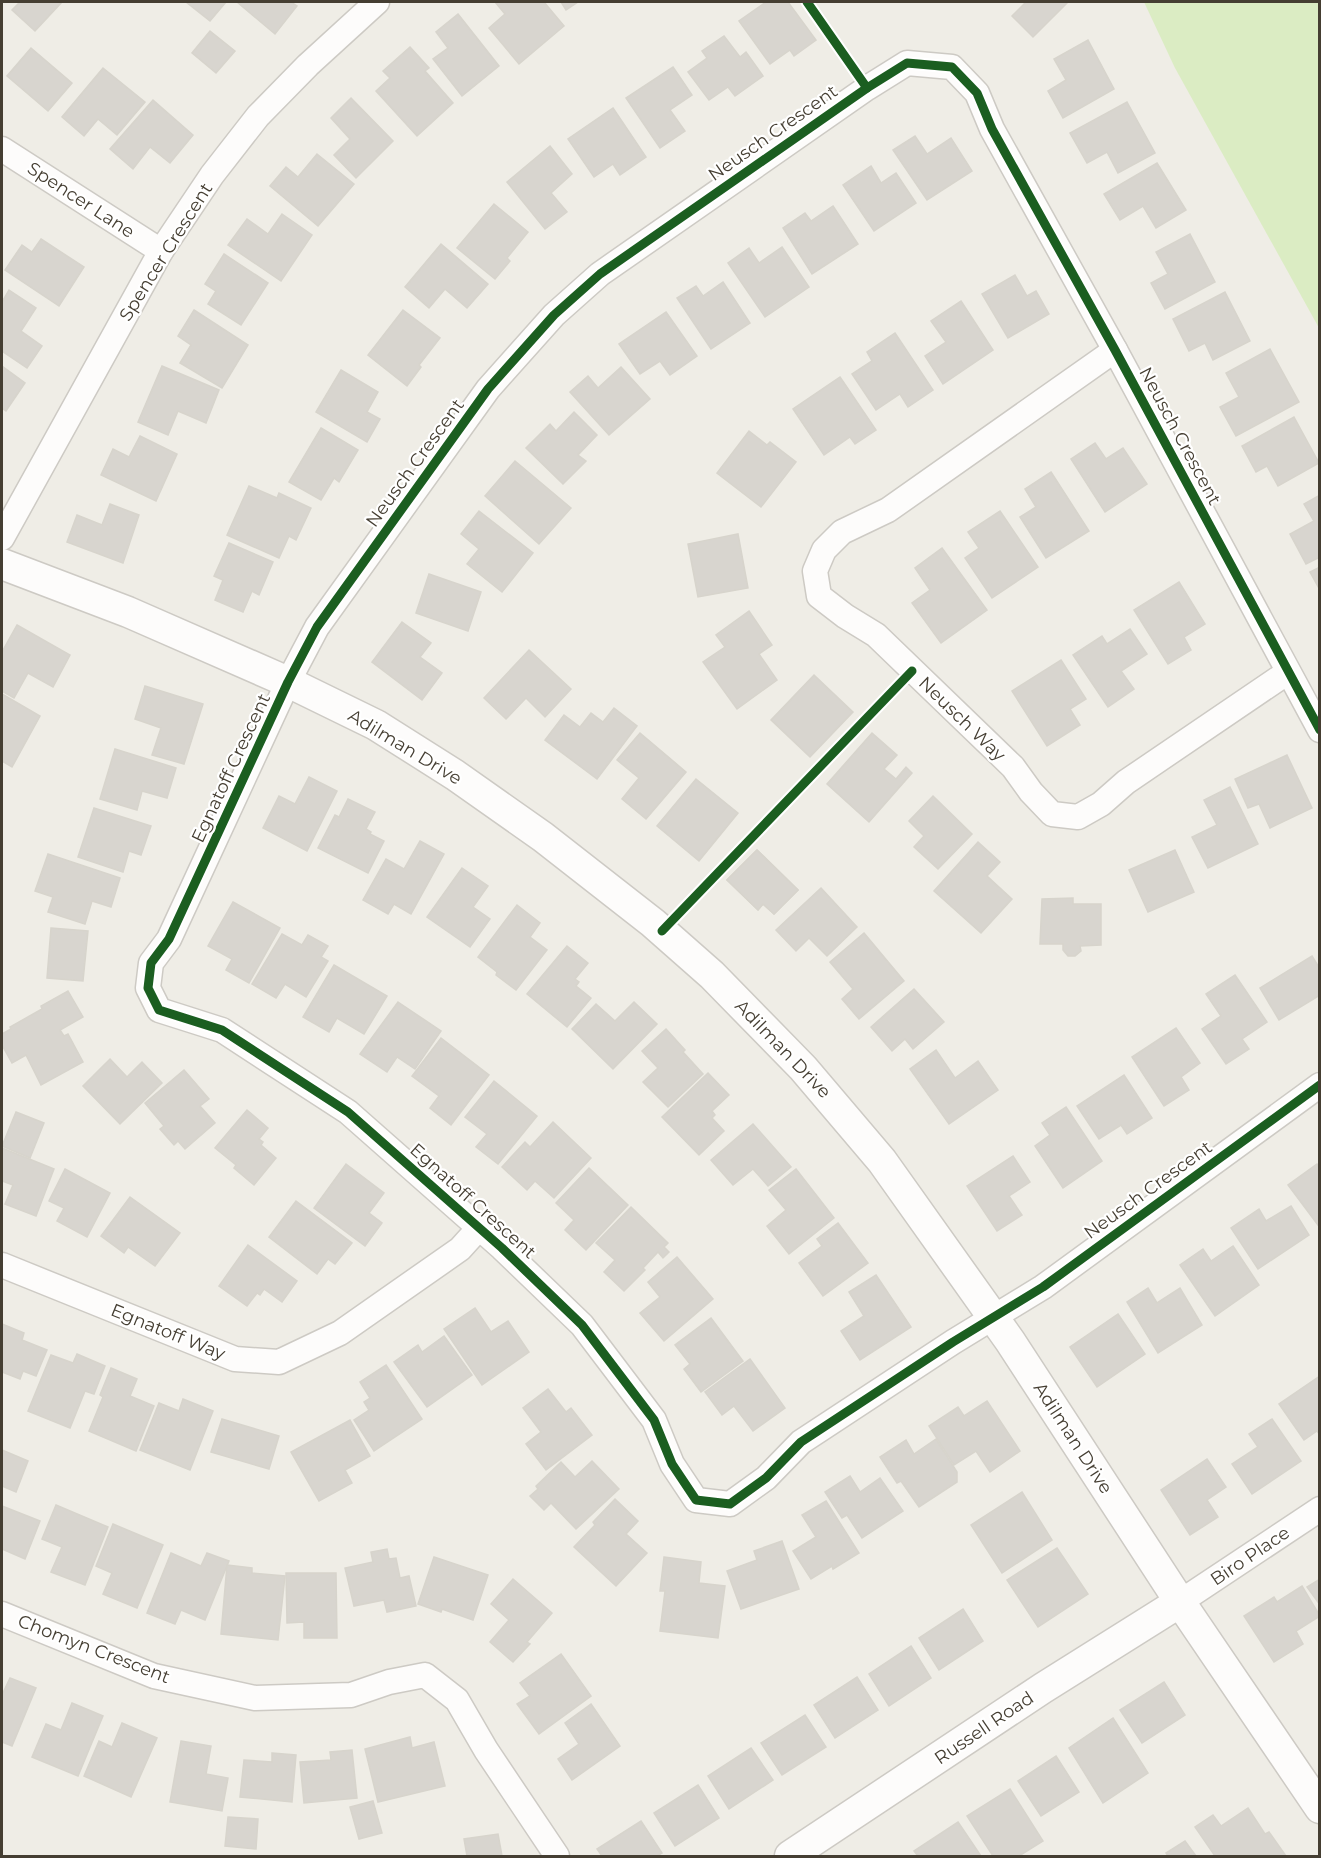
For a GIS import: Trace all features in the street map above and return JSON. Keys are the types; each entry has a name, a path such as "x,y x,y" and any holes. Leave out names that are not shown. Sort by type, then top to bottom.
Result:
{"street":[{"name":"Spencer Crescent","path":"2,538 161,251 212,176 258,116 308,65 377,2"},
{"name":"Neusch Crescent","path":"288,682 317,627 475,408 515,357 554,315 600,274 867,88 907,63 952,67 977,93 992,129 1115,350 1320,730"},
{"name":"Spencer Lane","path":"2,149 161,251"},
{"name":"Neusch Way","path":"1115,350 888,510 842,532 824,550 815,571 819,596 845,616 876,635 1012,767 1052,814 1078,817 1101,804 1126,782 1288,672"},
{"name":"Adilman Drive","path":"2,564 128,612 288,682 376,725 455,775 599,879 712,975 803,1068 882,1161 992,1317 1180,1602 1320,1808"},
{"name":"Egnatoff Crescent","path":"288,682 169,939 151,963 148,988 159,1010 222,1030 348,1112 479,1228 582,1325 654,1420 672,1464 696,1500 730,1504 766,1478 801,1442 992,1317"},
{"name":"Neusch Crescent","path":"992,1317 1043,1287 1320,1085"},
{"name":"Egnatoff Way","path":"2,1265 235,1359 279,1362 340,1334 460,1250 479,1228"},
{"name":"Biro Place","path":"1180,1602 1320,1509"},
{"name":"Russell Road","path":"790,1857 1043,1688 1180,1602"},
{"name":"Chomyn Crescent","path":"2,1614 154,1676 255,1698 351,1695 389,1682 425,1675 457,1700 486,1750 557,1857"}],"green space":[{"path":"1144,2 1319,2 1319,328 1175,68"}],"building":[{"path":"20,2 62,2 35,31 12,10"},
{"path":"186,2 226,2 210,21"},
{"path":"237,2 291,2 297,6 275,34"},
{"path":"495,2 544,2 564,26 519,64 489,28 505,14"},
{"path":"561,2 578,2 566,10"},
{"path":"766,2 788,2 816,40 794,56 790,50 770,64 739,21"},
{"path":"1023,2 1068,2 1033,37 1012,16 1025,3"},
{"path":"458,14 499,66 462,96 433,59 448,48 436,32"},
{"path":"210,31 235,51 216,73 192,53"},
{"path":"724,36 740,57 746,52 763,76 735,96 728,87 709,100 688,72 707,58 702,51"},
{"path":"1088,40 1114,89 1063,118 1048,91 1066,80 1054,59"},
{"path":"410,47 429,68 425,71 453,103 417,136 376,91 390,78 383,71"},
{"path":"31,48 72,83 48,111 7,76"},
{"path":"673,67 692,95 670,110 685,131 660,148 626,98"},
{"path":"103,68 145,102 117,135 98,119 84,136 62,117"},
{"path":"351,98 393,141 356,178 334,155 350,139 331,118"},
{"path":"153,100 193,135 170,163 150,147 133,169 110,149"},
{"path":"1127,102 1155,153 1118,173 1107,152 1087,163 1070,133"},
{"path":"613,108 646,157 620,175 613,164 594,177 568,139"},
{"path":"915,136 927,154 951,138 972,171 927,200 893,150"},
{"path":"550,146 572,174 551,193 567,212 545,229 507,182"},
{"path":"317,154 354,184 318,226 270,186 286,167 298,177"},
{"path":"1157,163 1186,210 1156,228 1143,206 1120,220 1104,194"},
{"path":"871,166 881,183 896,173 916,203 874,231 843,185"},
{"path":"494,204 528,232 507,258 510,261 495,279 457,248"},
{"path":"833,206 858,244 812,274 783,228 805,213 811,221"},
{"path":"282,214 312,235 281,281 228,245 247,219 268,234"},
{"path":"1190,234 1215,282 1165,309 1151,283 1168,274 1156,252"},
{"path":"41,239 84,267 59,306 5,270 22,245 32,252"},
{"path":"441,244 488,284 467,308 445,289 429,308 405,287"},
{"path":"782,247 809,287 765,317 728,263 749,248 759,263"},
{"path":"224,254 268,283 241,325 208,304 216,291 205,284"},
{"path":"1015,275 1027,296 1036,291 1049,314 1008,338 982,294"},
{"path":"723,282 750,323 711,349 677,298 696,286 703,296"},
{"path":"9,290 36,308 21,331 42,346 27,368 2,351 2,302"},
{"path":"1225,292 1250,341 1213,360 1205,343 1189,351 1173,319"},
{"path":"961,301 993,350 943,384 925,356 946,342 931,321"},
{"path":"194,310 248,345 222,388 180,363 191,345 178,336"},
{"path":"403,310 440,338 419,365 421,367 407,386 368,355"},
{"path":"666,312 697,356 670,375 660,361 640,374 619,344"},
{"path":"895,333 933,390 908,407 900,394 876,410 852,374 872,361 867,352"},
{"path":"1270,349 1299,402 1236,436 1220,407 1239,397 1226,373"},
{"path":"2,366 25,383 6,411 2,408"},
{"path":"162,366 219,390 206,423 178,411 168,435 138,422"},
{"path":"621,367 650,399 609,435 570,392 588,376 598,388"},
{"path":"341,370 378,392 367,412 380,419 367,442 316,412"},
{"path":"840,377 876,430 855,444 850,437 824,455 793,409"},
{"path":"574,412 597,435 578,455 586,461 563,484 526,448 550,424 556,431"},
{"path":"1294,417 1319,463 1278,486 1267,466 1256,472 1242,446"},
{"path":"321,428 358,450 339,482 334,478 321,500 289,482"},
{"path":"749,431 767,445 770,442 796,462 761,507 717,473"},
{"path":"140,436 177,454 156,501 101,475 113,449 129,457"},
{"path":"1095,443 1106,459 1123,448 1147,484 1105,512 1071,459"},
{"path":"515,461 571,508 539,544 485,496"},
{"path":"1051,472 1089,531 1046,558 1020,517 1036,507 1025,489"},
{"path":"249,486 277,498 279,493 311,508 296,540 289,536 279,558 227,535"},
{"path":"1320,495 1320,557 1306,564 1290,534 1314,521 1304,504"},
{"path":"110,504 139,515 123,563 67,542 77,515 102,525"},
{"path":"479,511 533,553 502,592 467,564 479,549 461,534"},
{"path":"1000,511 1038,567 992,598 965,558 979,548 968,532"},
{"path":"738,534 748,588 698,597 688,544"},
{"path":"229,543 273,562 259,595 252,591 243,612 215,600 223,580 214,576"},
{"path":"942,548 987,610 941,643 912,603 930,590 915,568"},
{"path":"1320,567 1320,590 1310,572"},
{"path":"429,574 481,592 468,631 416,613"},
{"path":"1179,582 1205,624 1184,637 1191,650 1168,664 1134,610"},
{"path":"749,611 772,645 759,654 777,680 737,709 703,662 725,647 716,635"},
{"path":"402,622 431,643 420,657 442,673 422,700 372,662"},
{"path":"17,625 70,655 53,687 28,673 14,698 2,691 2,652"},
{"path":"1130,629 1147,654 1121,671 1134,689 1108,707 1073,655 1102,636 1107,644"},
{"path":"529,650 571,689 545,717 526,698 506,719 484,698"},
{"path":"1061,660 1086,699 1070,709 1080,725 1047,746 1012,691"},
{"path":"814,675 853,712 810,757 771,720"},
{"path":"145,686 203,704 184,764 152,755 161,728 135,719"},
{"path":"2,694 40,716 12,767 2,761"},
{"path":"614,708 637,726 597,779 545,740 564,715 580,727 591,713 603,722"},
{"path":"640,733 686,772 646,819 622,799 639,778 617,760"},
{"path":"872,733 897,755 884,769 896,779 906,767 912,773 869,822 827,784"},
{"path":"115,749 176,768 167,798 142,791 137,810 100,799"},
{"path":"1287,755 1312,808 1270,828 1259,804 1248,808 1235,779"},
{"path":"309,777 337,791 307,851 263,828 279,796 295,804"},
{"path":"696,779 738,813 699,861 657,826"},
{"path":"1230,787 1258,844 1208,868 1192,837 1217,825 1204,800"},
{"path":"933,796 972,834 938,869 914,847 924,836 909,821"},
{"path":"348,799 375,812 366,829 371,832 370,834 384,841 368,873 318,848 335,815 339,817"},
{"path":"94,808 151,826 141,855 129,851 123,872 78,857"},
{"path":"420,841 444,854 411,914 394,904 388,914 363,900 386,859 404,869"},
{"path":"978,842 1000,862 987,876 1012,899 981,933 934,891"},
{"path":"757,850 798,890 774,914 763,904 758,910 727,880"},
{"path":"757,850 798,890 774,914 763,904 758,910 727,880"},
{"path":"1175,850 1194,892 1148,912 1129,870"},
{"path":"48,854 120,878 111,907 92,901 85,924 48,912 53,897 35,891"},
{"path":"462,868 488,886 473,907 490,919 470,947 427,917"},
{"path":"821,888 857,927 827,956 809,938 796,951 776,930"},
{"path":"1073,898 1073,904 1101,904 1101,945 1080,946 1081,951 1075,956 1068,956 1063,950 1063,944 1040,944 1042,899"},
{"path":"233,902 280,928 249,983 226,970 232,959 208,946"},
{"path":"517,905 540,923 530,937 547,950 516,990 478,957"},
{"path":"51,928 88,931 83,981 47,978"},
{"path":"864,933 904,981 859,1019 842,999 853,989 830,962"},
{"path":"282,934 302,945 308,935 328,946 321,957 328,961 306,997 285,984 276,998 252,984"},
{"path":"567,946 588,963 575,979 579,982 576,986 591,998 567,1027 527,994"},
{"path":"1312,956 1320,969 1320,995 1279,1020 1260,988"},
{"path":"334,965 387,996 364,1034 337,1018 329,1032 303,1017"},
{"path":"1235,975 1267,1022 1242,1039 1249,1049 1226,1064 1202,1029 1221,1016 1206,994"},
{"path":"914,989 944,1022 913,1049 905,1039 892,1051 871,1027"},
{"path":"68,991 83,1017 60,1030 64,1036 68,1034 83,1062 41,1085 26,1055 12,1063 2,1045 2,1034 42,1009 41,1006"},
{"path":"398,1002 441,1031 415,1069 397,1057 387,1072 360,1054"},
{"path":"634,1002 657,1024 613,1069 572,1029 596,1004 615,1021"},
{"path":"1176,1028 1200,1063 1181,1077 1189,1090 1164,1106 1132,1057"},
{"path":"666,1029 703,1074 668,1107 643,1082 658,1068 642,1051"},
{"path":"441,1038 489,1075 451,1125 430,1108 439,1096 412,1076"},
{"path":"936,1050 955,1078 978,1061 998,1090 949,1124 910,1069"},
{"path":"110,1059 127,1077 142,1062 162,1083 120,1124 83,1086"},
{"path":"184,1070 209,1099 200,1106 215,1123 185,1149 178,1141 174,1145 160,1129 164,1126 145,1103"},
{"path":"708,1073 729,1095 712,1111 715,1115 712,1118 724,1131 699,1155 662,1117"},
{"path":"1124,1075 1152,1118 1127,1134 1121,1125 1099,1139 1077,1106"},
{"path":"494,1081 537,1116 498,1164 476,1147 487,1134 465,1117"},
{"path":"1066,1107 1102,1161 1063,1188 1035,1146 1050,1135 1042,1123"},
{"path":"247,1110 268,1128 259,1139 263,1142 261,1145 276,1158 254,1185 234,1168 236,1165 215,1148"},
{"path":"16,1112 44,1123 30,1158 2,1146"},
{"path":"553,1122 591,1158 554,1198 535,1181 527,1190 502,1167 525,1142 530,1147"},
{"path":"753,1124 791,1167 768,1186 753,1169 733,1185 711,1160"},
{"path":"2,1148 54,1169 36,1216 5,1204 13,1185 2,1181"},
{"path":"1013,1156 1030,1182 1009,1196 1022,1215 997,1231 967,1186"},
{"path":"346,1164 384,1193 369,1213 382,1223 365,1246 314,1208"},
{"path":"1317,1164 1320,1168 1318,1225 1288,1185"},
{"path":"589,1168 628,1205 586,1250 565,1230 574,1220 556,1203"},
{"path":"65,1169 110,1193 87,1237 57,1221 64,1208 49,1201"},
{"path":"796,1169 834,1218 789,1254 767,1226 786,1210 769,1190"},
{"path":"130,1197 180,1233 155,1266 128,1247 124,1253 101,1236"},
{"path":"296,1201 352,1243 335,1264 328,1259 317,1274 269,1237"},
{"path":"1291,1206 1309,1235 1258,1269 1231,1228 1259,1209 1266,1221"},
{"path":"631,1207 668,1243 664,1247 669,1252 663,1258 658,1252 643,1268 645,1270 624,1291 604,1272 615,1260 596,1243"},
{"path":"838,1223 868,1263 823,1296 799,1263 822,1246 817,1239"},
{"path":"248,1245 297,1281 282,1302 264,1289 260,1295 257,1293 247,1306 219,1286"},
{"path":"1233,1246 1259,1285 1215,1316 1180,1265 1203,1249 1211,1261"},
{"path":"677,1257 713,1299 664,1341 640,1313 660,1297 648,1282"},
{"path":"876,1275 911,1327 860,1360 841,1331 864,1316 849,1292"},
{"path":"1148,1288 1157,1303 1180,1288 1202,1325 1158,1353 1127,1302"},
{"path":"475,1308 491,1332 508,1321 529,1352 482,1385 444,1329"},
{"path":"1118,1314 1145,1354 1097,1387 1070,1347"},
{"path":"711,1318 743,1361 701,1392 684,1369 690,1364 675,1345"},
{"path":"2,1324 24,1333 22,1340 47,1350 36,1376 23,1371 20,1379 2,1372"},
{"path":"444,1336 472,1375 427,1407 394,1362 418,1345 422,1352"},
{"path":"77,1354 105,1366 94,1394 85,1391 70,1428 28,1411 51,1355 73,1363"},
{"path":"750,1359 785,1408 753,1431 734,1406 722,1415 705,1392"},
{"path":"386,1365 422,1419 374,1451 354,1420 369,1410 364,1402 370,1398 360,1382"},
{"path":"111,1368 137,1379 130,1396 154,1406 136,1451 89,1431 103,1397 100,1395"},
{"path":"1320,1376 1320,1435 1317,1431 1304,1440 1279,1404"},
{"path":"548,1389 566,1412 571,1408 592,1435 546,1470 526,1444 541,1432 523,1408"},
{"path":"183,1399 213,1411 190,1470 140,1450 159,1403 179,1411"},
{"path":"987,1401 1020,1451 990,1472 976,1451 954,1465 929,1426 958,1407 964,1416"},
{"path":"222,1419 279,1436 269,1469 211,1452"},
{"path":"1272,1419 1301,1461 1252,1494 1232,1464 1258,1447 1249,1434"},
{"path":"350,1420 370,1456 345,1470 352,1483 319,1501 291,1452"},
{"path":"936,1439 957,1472 957,1482 919,1507 901,1481 897,1483 880,1457 906,1440 914,1454"},
{"path":"2,1450 28,1461 16,1492 2,1486"},
{"path":"1207,1459 1226,1487 1207,1500 1218,1517 1190,1535 1161,1490"},
{"path":"592,1461 619,1489 576,1529 551,1503 544,1510 530,1496 538,1489 536,1486 561,1462 575,1477"},
{"path":"850,1476 860,1492 880,1478 903,1511 862,1538 847,1515 842,1518 825,1492"},
{"path":"1022,1492 1052,1540 1002,1573 971,1525"},
{"path":"615,1499 638,1521 626,1534 647,1553 616,1586 574,1547"},
{"path":"826,1501 859,1553 811,1579 793,1551 816,1537 802,1515"},
{"path":"56,1505 108,1527 85,1585 51,1572 62,1547 42,1539"},
{"path":"2,1506 40,1521 25,1559 2,1549"},
{"path":"113,1524 163,1545 137,1608 103,1594 112,1573 96,1566"},
{"path":"782,1541 799,1589 741,1609 727,1571 757,1560 754,1551"},
{"path":"1057,1548 1088,1594 1038,1627 1007,1580"},
{"path":"387,1549 389,1559 396,1558 400,1578 409,1576 416,1606 387,1612 384,1600 354,1606 345,1568 373,1562 371,1552"},
{"path":"171,1553 201,1566 207,1553 229,1561 205,1620 181,1610 175,1624 147,1613"},
{"path":"434,1557 488,1575 473,1620 442,1609 441,1612 418,1604"},
{"path":"664,1557 701,1562 699,1583 725,1586 718,1638 660,1631 665,1591 660,1591"},
{"path":"227,1565 252,1568 252,1573 285,1576 278,1640 221,1634"},
{"path":"286,1573 336,1573 337,1638 304,1638 304,1622 287,1623"},
{"path":"513,1579 552,1613 527,1642 530,1644 513,1662 490,1642 509,1620 491,1604"},
{"path":"1320,1579 1320,1605 1307,1587"},
{"path":"1302,1586 1320,1616 1296,1631 1303,1644 1274,1662 1244,1616 1274,1597 1277,1602"},
{"path":"963,1609 983,1641 939,1670 919,1638"},
{"path":"911,1646 931,1678 889,1706 869,1674"},
{"path":"561,1654 591,1696 539,1734 517,1704 530,1696 520,1683"},
{"path":"857,1677 878,1710 835,1738 814,1705"},
{"path":"10,1678 36,1688 12,1746 2,1742 2,1695"},
{"path":"1164,1682 1185,1715 1142,1743 1120,1710"},
{"path":"72,1703 103,1716 78,1776 32,1757 46,1724 61,1730"},
{"path":"591,1704 620,1746 572,1780 558,1759 579,1744 565,1723"},
{"path":"805,1715 826,1747 782,1775 761,1743"},
{"path":"1113,1718 1148,1773 1103,1803 1069,1748"},
{"path":"122,1723 157,1738 131,1797 84,1776 99,1741 112,1747"},
{"path":"410,1737 412,1748 434,1742 445,1786 378,1802 365,1749"},
{"path":"181,1741 211,1746 206,1774 228,1778 222,1811 170,1802"},
{"path":"751,1748 773,1780 729,1809 708,1776"},
{"path":"352,1750 357,1798 304,1803 300,1762 331,1760 330,1752"},
{"path":"272,1753 296,1755 292,1802 240,1797 244,1760 272,1762"},
{"path":"1056,1756 1079,1792 1041,1816 1018,1781"},
{"path":"698,1785 719,1818 675,1846 654,1813"},
{"path":"1010,1789 1043,1841 1019,1856 993,1856 967,1816"},
{"path":"373,1801 382,1833 359,1839 350,1807"},
{"path":"1248,1808 1265,1834 1269,1832 1286,1856 1215,1856 1195,1827 1213,1815 1221,1826"},
{"path":"228,1817 258,1819 256,1849 225,1846"},
{"path":"641,1821 662,1853 657,1856 602,1856 597,1849"},
{"path":"958,1822 981,1856 918,1856 914,1851"},
{"path":"498,1834 502,1856 467,1856 464,1839"},
{"path":"1185,1841 1196,1856 1168,1856 1166,1853"}],"cycle path":[{"path":"807,2 867,88"},
{"path":"1320,730 1115,350 992,129 977,93 952,67 907,63 867,88 600,274 554,315 488,389 317,627 288,682 169,939 151,963 148,988 159,1010 222,1030 348,1112 502,1248 582,1325 654,1420 672,1464 696,1500 730,1504 766,1478 801,1442 953,1342 1043,1287 1320,1085"},
{"path":"662,931 912,671"}]}
